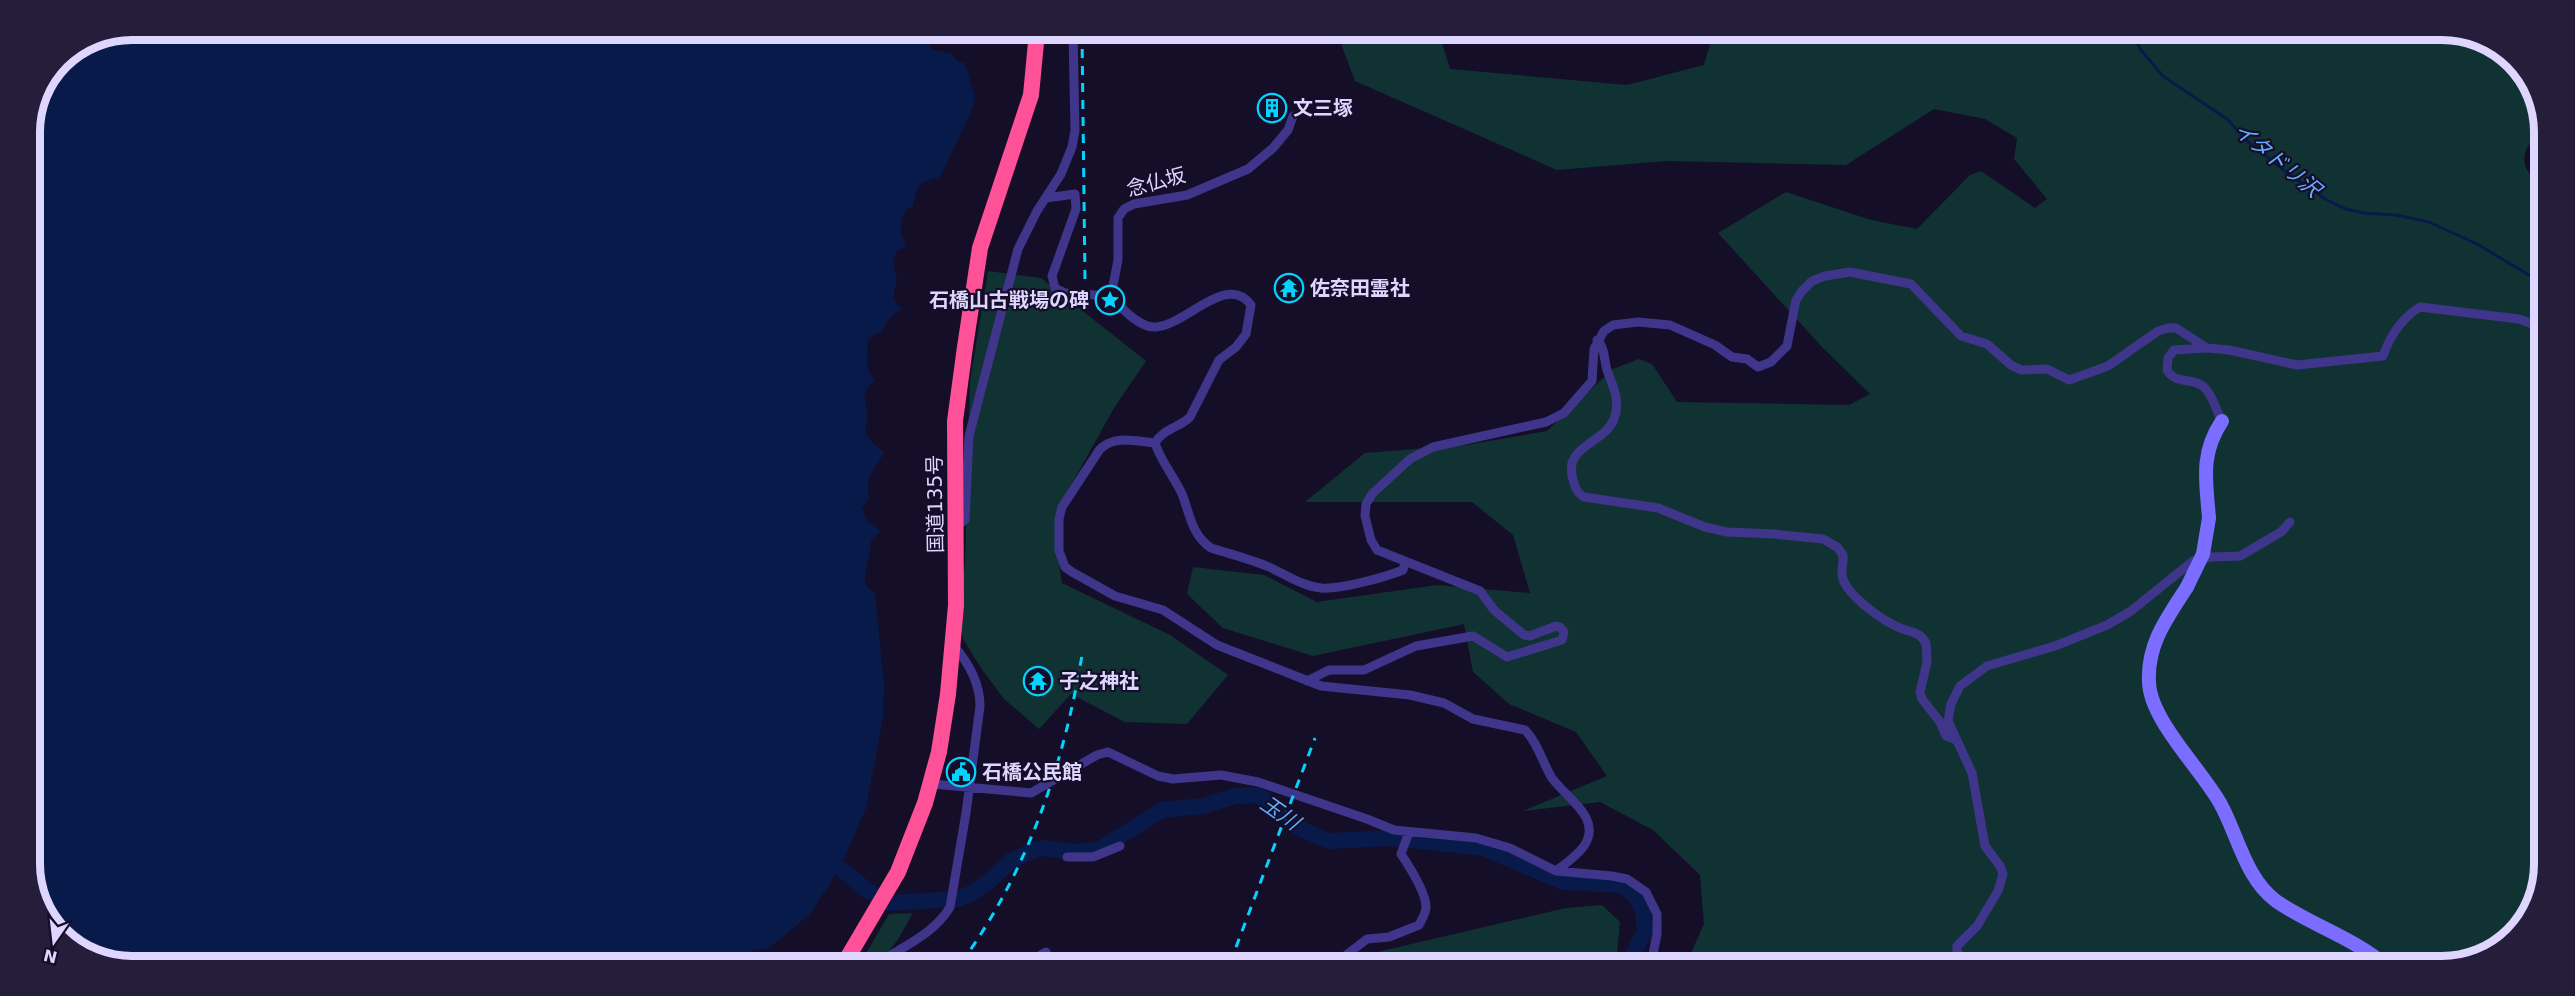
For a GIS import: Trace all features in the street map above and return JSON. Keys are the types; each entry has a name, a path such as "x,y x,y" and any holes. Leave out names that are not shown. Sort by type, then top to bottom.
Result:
{"highway":[{"name":"国道135号","path":"849,956 890,886 919,821 930,789 943,733 953,645 957,526 956,421 976,268 988,223 1031,95 1036,40"}],"street":[{"path":"957,526 965,520 969,435 1018,249 1027,229 1067,162 1074,139 1073,40"},
{"name":"念仏坂","path":"1111,296 1118,260 1118,218 1124,209 1134,204 1187,195 1248,169 1273,148 1288,130 1293,116"},
{"path":"1046,198 1075,194 1076,209 1052,276 1055,288 1065,293 1111,296 1131,315 1155,327 1167,324 1225,293 1246,298 1251,305 1246,334 1236,347 1219,360 1190,417 1185,422 1166,430 1155,443"},
{"path":"1307,681 1329,670 1364,670 1416,646 1473,636 1507,657 1558,642 1564,636 1562,629 1556,626 1530,636 1524,635 1494,610 1480,591 1377,550 1371,540 1365,516 1368,498 1410,459 1433,447 1546,422 1564,413 1592,381 1594,349 1597,340 1612,325 1624,322 1670,325 1715,345 1732,357 1748,359 1758,367 1776,358 1787,346 1796,300 1802,291 1812,281 1850,272 1911,284 1961,336 1987,344 2011,365 2021,370 2047,369 2069,380 2108,366 2158,331 2168,328 2176,328 2207,348"},
{"path":"2369,956 2276,901 2259,886 2220,804 2154,706 2149,686 2151,652 2159,631 2187,587 2203,554 2209,518 2205,461 2209,445 2222,421 2206,389 2200,384 2176,379 2170,375 2168,358 2174,350 2207,348 2229,350 2297,365 2384,356 2387,344 2403,320 2420,307 2519,319 2534,325"},
{"path":"1597,340 1601,344 1606,367 1617,397 1617,407 1610,426 1577,453 1573,460 1572,477 1577,492 1584,497 1658,508 1705,527 1727,532 1823,539 1831,543 1843,555 1843,579 1874,614 1903,629 1916,632 1926,643 1927,662 1920,692 1922,699 1940,722 1946,736 1954,739"},
{"path":"1155,443 1117,439 1107,442 1100,449 1062,507 1059,519 1059,551 1065,567 1115,596 1163,610 1217,645 1321,686 1410,695 1444,703 1473,718 1525,730 1560,789 1583,810 1588,819 1588,836 1584,847 1556,871"},
{"path":"1155,443 1158,455 1182,495 1194,531 1211,548 1267,566 1297,581 1320,588 1331,588 1392,574 1403,570 1405,562"},
{"path":"1958,956 1957,946 1977,926 1998,891 2003,874 1985,846 1972,773 1954,739 1947,714 1960,686 1987,666 2055,646 2097,630 2131,611 2193,561 2211,557 2240,556 2281,532 2290,522"},
{"path":"889,956 943,920 950,907 953,893 970,787 980,698 968,662 953,645"},
{"path":"930,789 970,787 1031,793 1087,761 1108,752 1158,776 1173,778 1221,775 1258,782 1394,830 1476,838 1510,848 1556,871 1627,879 1646,892 1654,903 1658,924 1652,956"},
{"path":"1345,956 1367,939 1389,937 1419,925 1426,908 1425,902 1411,868 1401,854 1409,832"},
{"path":"1067,857 1093,857 1120,846"},
{"path":"1039,956 1046,952"}],"green space":[{"path":"1340,40 1441,40 1450,69 1627,85 1704,65 1711,40 2443,40 2472,45 2499,59 2516,76 2522,86 2530,103 2534,126 2534,139 2526,150 2524,162 2534,179 2534,876 2530,893 2516,920 2499,937 2483,946 2461,954 2443,956 1690,956 1704,924 1700,875 1653,830 1600,802 1523,811 1607,776 1576,732 1509,704 1473,672 1464,624 1313,656 1223,628 1187,594 1193,567 1264,575 1317,602 1437,585 1530,593 1513,535 1472,502 1305,502 1365,453 1466,445 1547,431 1613,369 1639,359 1652,364 1677,402 1849,405 1870,394 1822,347 1718,233 1786,192 1871,220 1917,229 1970,175 1981,171 2035,208 2047,199 2014,159 2017,138 1985,119 1934,109 1846,165 1666,161 1557,170 1355,81"},
{"path":"988,271 1041,278 1146,361 1114,408 1069,489 1057,551 1062,583 1170,635 1228,675 1187,724 1125,722 1071,694 1039,729 1004,699 963,639 958,614 965,564 970,381"},
{"path":"1602,905 1620,922 1617,956 1370,956 1373,953 1566,908"},
{"path":"913,913 899,938 887,952 881,956 864,956 889,914"}],"water":[{"path":"132,40 930,40 929,44 933,50 951,53 959,62 965,63 975,98 972,110 940,177 920,186 913,207 906,209 902,219 901,232 906,246 897,251 893,262 897,279 894,300 902,310 889,318 882,332 874,334 868,340 867,367 874,381 865,394 868,416 865,430 870,440 884,452 869,479 869,499 862,507 867,521 881,531 871,540 865,580 866,586 875,593 884,685 883,718 866,808 840,868 810,914 767,950 757,949 738,956 132,956 103,951 84,942 84,912 54,912 47,899 41,870 40,132 47,97 67,67 81,56 97,47"}],"waterway":[{"name":"イタドリ沢","path":"2136,40 2140,49 2163,76 2227,119 2247,141 2286,172 2327,200 2346,209 2363,213 2396,215 2429,222 2477,244 2534,278"},
{"name":"玉川","path":"840,868 868,891 890,903 957,899 970,894 988,882 1011,861 1034,850 1043,848 1075,852 1098,850 1162,810 1202,806 1236,796 1256,795 1266,800 1301,829 1329,841 1392,838 1483,848 1563,882 1620,885 1634,894 1643,911 1645,931 1632,956"}],"railway":[{"path":"1082,40 1085,281"},
{"path":"966,956 1006,890 1041,813 1066,732 1083,649"},
{"path":"1233,956 1315,738"}],"place":[{"name":"文三塚","path":"1272,108"},
{"name":"佐奈田霊社","path":"1289,288"},
{"name":"石橋山古戦場の碑","path":"1110,300"},
{"name":"子之神社","path":"1038,681"},
{"name":"石橋公民館","path":"961,772"}]}
